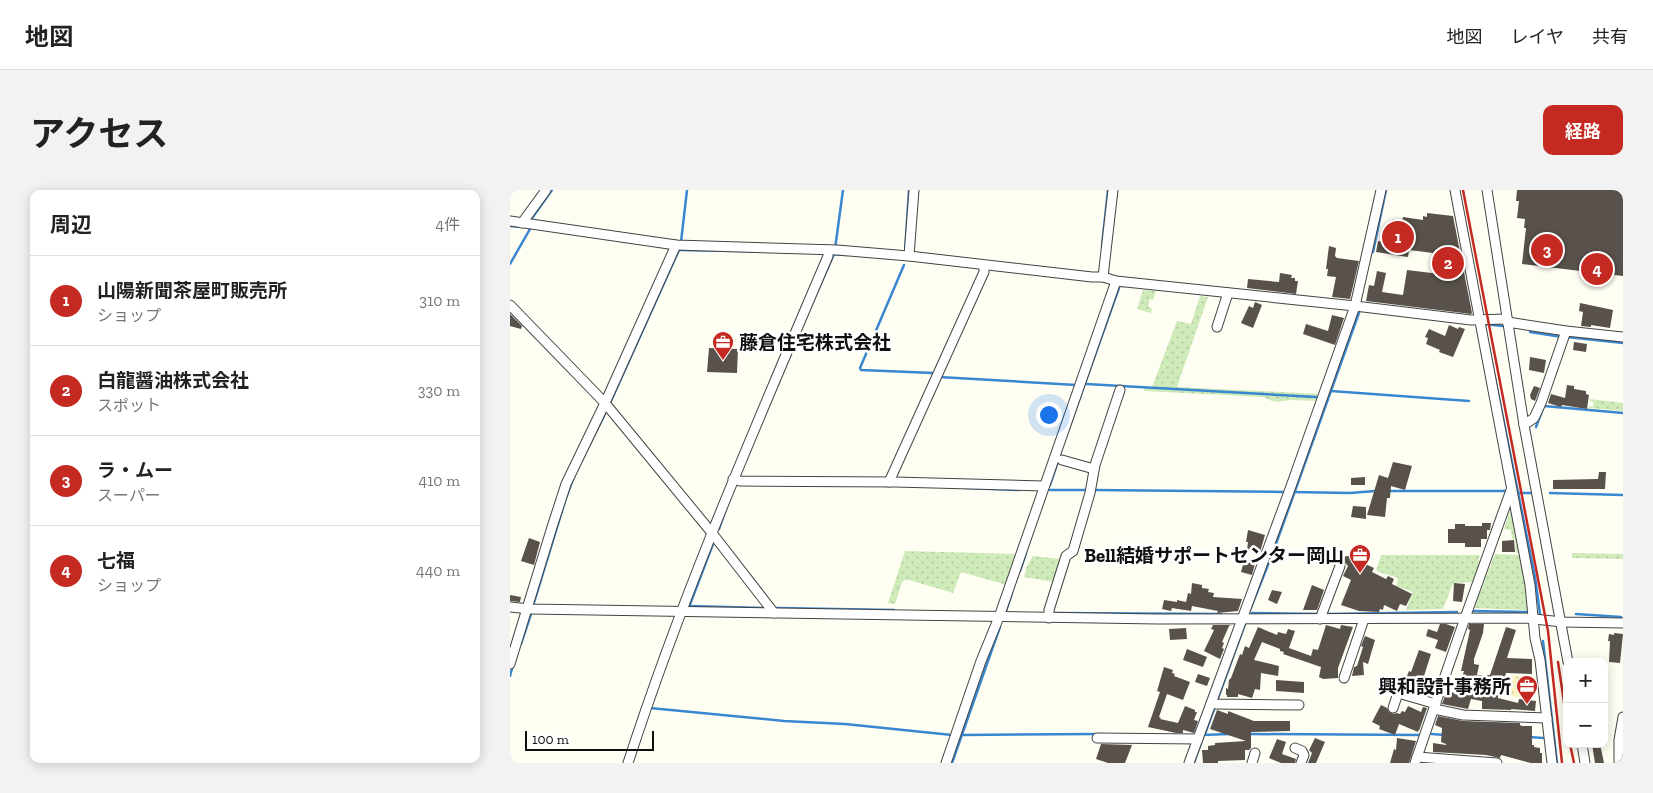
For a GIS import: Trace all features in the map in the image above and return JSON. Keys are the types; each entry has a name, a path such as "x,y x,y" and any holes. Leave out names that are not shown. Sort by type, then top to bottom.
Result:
{"street":[{"path":"526,224 546,190"},
{"path":"906,255 914,190"},
{"path":"1101,277 1113,190"},
{"path":"1189,763 1198,737 1214,704 1242,619 1290,491 1355,306 1381,190"},
{"path":"1455,190 1482,319 1530,585 1535,638 1540,660 1552,763"},
{"path":"1488,190 1524,426 1567,658"},
{"path":"510,221 679,246 906,255 984,268 1101,277 1116,281 1227,295 1507,321 1565,335 1623,337"},
{"path":"510,664 531,609 552,527 566,484 679,246"},
{"path":"628,763 681,611 831,252"},
{"path":"889,482 984,268"},
{"path":"946,763 1116,281"},
{"path":"1217,326 1227,295"},
{"path":"510,305 605,403 712,533 774,613"},
{"path":"1524,426 1534,418 1541,403 1565,335"},
{"path":"1049,614 1066,556 1073,551 1094,469 1120,390"},
{"path":"1062,460 1094,469"},
{"path":"736,480 1044,486"},
{"path":"1497,763 1416,760 1464,618 1512,489"},
{"path":"1321,615 1340,566"},
{"path":"510,607 531,609 999,617 1049,614 1242,619 1321,615 1364,619 1534,619 1562,622 1623,623"},
{"path":"1344,678 1364,619"},
{"path":"1393,708 1398,693 1463,715 1547,718"},
{"path":"1214,704 1299,705"},
{"path":"1619,763 1619,740 1623,718"},
{"path":"1097,738 1198,737"},
{"path":"1295,748 1302,751 1304,755 1301,763"},
{"path":"1583,748 1585,763"},
{"path":"1252,763 1256,753"}],"green space":[{"path":"1143,290 1156,291 1153,300 1150,299 1148,307 1152,308 1151,313 1137,309"},
{"path":"1200,296 1208,297 1177,387 1321,394 1318,401 1289,400 1277,402 1263,397 1144,391 1144,387 1152,387 1177,321 1191,324"},
{"path":"1590,399 1623,403 1623,411 1589,408 1589,406 1593,407 1594,402 1590,401"},
{"path":"1510,511 1512,511 1520,552 1516,553 1515,540 1512,538 1511,530 1504,529"},
{"path":"905,551 1017,554 1007,585 961,572 953,593 904,580 895,604 888,603"},
{"path":"1572,553 1623,554 1623,559 1572,558"},
{"path":"1495,554 1520,555 1527,610 1474,608"},
{"path":"1381,555 1480,555 1478,560 1482,562 1474,582 1453,583 1443,609 1406,610 1413,592 1396,586 1398,578 1376,571"},
{"path":"1033,556 1061,559 1054,582 1024,577 1027,566"}],"sand":[{"path":"1507,675 1535,678 1536,680 1528,680 1526,697 1499,696"}],"building":[{"path":"1517,190 1623,190 1623,276 1522,264 1526,228 1524,228 1525,219 1517,218 1519,201 1516,201"},
{"path":"1427,213 1453,216 1471,314 1366,301 1369,285 1374,286 1377,271 1386,273 1382,292 1403,295 1407,270 1448,275 1450,264 1432,261 1433,253 1409,250 1408,257 1376,252 1378,241 1384,242 1389,225 1401,227 1403,217 1423,220 1423,216 1427,217"},
{"path":"1329,246 1336,248 1335,256 1337,258 1359,261 1350,299 1332,297 1336,277 1327,276"},
{"path":"1280,273 1292,275 1291,278 1295,278 1295,281 1298,281 1296,294 1247,288 1248,279 1279,282"},
{"path":"1255,302 1262,305 1253,328 1241,323 1249,306 1253,308"},
{"path":"1580,303 1613,310 1610,328 1591,325 1591,327 1581,326 1583,312 1579,311"},
{"path":"510,314 522,326 521,329 510,326"},
{"path":"1332,315 1344,318 1335,345 1303,334 1306,324 1328,331"},
{"path":"1449,325 1458,329 1459,327 1465,329 1453,357 1439,352 1440,350 1426,344 1428,338 1425,337 1429,329 1445,336"},
{"path":"1574,342 1587,344 1586,352 1573,350"},
{"name":"藤倉住宅株式会社","path":"709,348 738,349 737,373 707,372"},
{"path":"1530,357 1546,360 1544,373 1529,370"},
{"path":"1567,385 1574,386 1574,389 1586,391 1586,394 1589,395 1587,409 1562,405 1561,407 1548,403 1551,394 1565,398"},
{"path":"1534,386 1540,388 1535,401 1531,399 1530,395"},
{"path":"1393,462 1412,466 1405,490 1391,486 1390,498 1387,498 1385,517 1367,515 1379,475 1388,478"},
{"path":"1599,472 1606,472 1605,489 1553,489 1553,480 1598,479"},
{"path":"1365,477 1365,485 1351,485 1351,478"},
{"path":"1353,506 1366,507 1366,519 1351,517"},
{"path":"1482,523 1491,523 1490,530 1487,530 1487,539 1481,539 1481,547 1465,547 1465,543 1448,543 1448,529 1455,529 1455,524 1482,526"},
{"path":"1248,530 1265,535 1260,552 1247,550"},
{"path":"529,538 540,542 534,565 521,561"},
{"path":"1514,540 1515,552 1502,552 1502,541"},
{"path":"1348,556 1374,568 1372,572 1386,579 1388,576 1394,579 1392,584 1412,594 1406,606 1400,604 1397,611 1384,605 1383,610 1380,609 1379,612 1359,611 1341,605 1351,580 1343,576 1348,566 1340,560 1341,557"},
{"path":"1244,561 1255,564 1252,575 1241,572"},
{"path":"1192,583 1209,589 1208,592 1214,593 1213,597 1242,599 1238,611 1217,613 1218,611 1192,606 1191,611 1172,608 1171,611 1162,609 1164,600 1186,602 1188,593 1191,594"},
{"path":"1454,583 1465,584 1462,602 1453,601"},
{"path":"1312,585 1324,590 1317,610 1303,610"},
{"path":"1272,590 1282,592 1277,604 1268,600"},
{"path":"510,595 521,597 520,602 510,601"},
{"path":"1440,624 1455,627 1446,652 1435,648 1438,640 1426,636 1428,629 1437,632"},
{"path":"1469,624 1484,624 1483,633 1474,659 1474,664 1479,665 1477,675 1490,675 1506,627 1516,630 1507,658 1532,659 1532,674 1506,673 1504,680 1499,681 1498,698 1518,703 1519,699 1536,701 1535,711 1482,709 1482,701 1471,699 1468,709 1442,704 1447,690 1456,694 1464,671 1461,671 1470,630 1468,629"},
{"path":"1213,625 1231,625 1222,642 1224,643 1222,648 1224,649 1220,659 1204,651 1214,630 1211,629"},
{"path":"1326,625 1340,629 1341,625 1353,627 1338,668 1338,678 1323,679 1319,677 1321,667 1283,654 1284,652 1280,651 1280,649 1262,642 1254,660 1279,666 1278,676 1261,673 1260,690 1255,689 1252,698 1238,694 1238,697 1227,697 1226,688 1228,689 1229,680 1240,654 1242,655 1245,646 1249,648 1258,627 1277,635 1278,632 1286,634 1288,629 1295,631 1289,648 1311,656 1313,649 1318,650"},
{"path":"1186,628 1187,639 1170,640 1169,629"},
{"path":"1614,633 1623,634 1620,663 1609,662 1609,634 1614,635"},
{"path":"1365,636 1375,640 1368,664 1363,662 1364,675 1352,676 1354,667 1357,666"},
{"path":"1187,649 1207,657 1203,667 1183,660"},
{"path":"1419,650 1431,654 1424,676 1437,680 1433,691 1419,687 1420,683 1408,684 1407,676 1409,671 1411,672"},
{"path":"1164,667 1173,670 1174,676 1190,682 1183,700 1167,694 1159,717 1160,719 1178,723 1185,706 1195,710 1197,712 1194,720 1198,721 1194,733 1183,730 1183,733 1176,733 1148,727 1160,692 1157,691"},
{"path":"1198,674 1210,678 1207,686 1195,682"},
{"path":"1276,680 1304,682 1304,693 1276,691"},
{"path":"1381,705 1394,714 1400,714 1402,711 1405,712 1408,706 1421,712 1423,707 1427,708 1418,732 1399,724 1395,735 1379,729 1380,726 1372,722"},
{"path":"1217,710 1228,714 1228,711 1254,721 1290,721 1290,731 1251,732 1251,748 1245,750 1245,760 1203,763 1202,750 1208,750 1208,746 1215,745 1215,743 1246,741 1210,729"},
{"path":"1438,716 1463,721 1520,723 1522,726 1532,726 1532,745 1540,748 1542,763 1531,763 1501,755 1500,758 1486,755 1433,752 1433,743 1446,745 1441,742 1442,728 1435,725"},
{"path":"1315,738 1325,742 1316,763 1308,763 1312,753 1309,750"},
{"path":"1397,738 1416,741 1409,763 1390,763 1394,749 1396,750"},
{"path":"1277,739 1286,742 1282,754 1296,759 1295,763 1281,763 1269,758"},
{"path":"1101,744 1132,745 1125,763 1108,763 1096,759"},
{"path":"1593,748 1601,748 1604,763 1595,763"}],"waterway":[{"path":"530,221 552,190"},
{"path":"681,242 687,190"},
{"path":"835,249 843,190"},
{"path":"905,253 909,190"},
{"path":"1102,246 1108,190"},
{"path":"1373,252 1386,190"},
{"path":"510,226 523,227"},
{"path":"510,264 530,229 526,227"},
{"path":"679,250 787,252"},
{"path":"611,401 679,250"},
{"path":"830,254 847,255"},
{"path":"814,299 834,254"},
{"path":"904,265 860,368 861,370 933,373"},
{"path":"1068,431 1120,285 1123,286"},
{"path":"1250,610 1272,555 1360,310"},
{"path":"1485,324 1502,326"},
{"path":"1530,332 1562,337"},
{"path":"1567,337 1623,343"},
{"path":"1487,338 1535,577 1540,614"},
{"path":"939,377 1076,385"},
{"path":"1086,384 1316,397"},
{"path":"1331,391 1469,401"},
{"path":"1536,427 1544,406 1623,413"},
{"path":"533,606 566,498 575,474 605,414"},
{"path":"1050,485 1057,464"},
{"path":"965,488 1020,490"},
{"path":"1050,490 1088,490"},
{"path":"1094,490 1286,492"},
{"path":"1291,492 1350,493 1375,491"},
{"path":"1388,491 1506,491"},
{"path":"1519,493 1532,493"},
{"path":"1550,493 1623,495"},
{"path":"719,529 726,509"},
{"path":"689,607 713,544"},
{"path":"1020,571 1026,553"},
{"path":"1006,611 1012,593"},
{"path":"689,606 766,608"},
{"path":"777,608 894,610"},
{"path":"521,644 532,611"},
{"path":"1473,611 1526,612"},
{"path":"1326,614 1457,612"},
{"path":"1053,613 1221,614"},
{"path":"1252,613 1320,614"},
{"path":"1576,614 1621,617"},
{"path":"1205,734 1245,624"},
{"path":"952,763 1000,627"},
{"path":"1543,641 1557,763"},
{"path":"510,676 513,665"},
{"path":"650,708 952,735"},
{"path":"961,735 1097,734"},
{"path":"1203,735 1229,734"},
{"path":"1250,734 1421,735"},
{"path":"1432,734 1444,735"},
{"path":"1194,763 1203,737"},
{"path":"1529,737 1543,738"}],"railway":[{"path":"1463,190 1548,631 1562,763"},
{"path":"1558,662 1564,703"},
{"path":"1571,748 1574,763"}],"place":[{"name":"山陽新聞茶屋町販売所","path":"1398,237"},
{"name":"ラ・ムー","path":"1547,250"},
{"name":"白龍醤油株式会社","path":"1448,263"},
{"name":"七福","path":"1597,269"},
{"name":"藤倉住宅株式会社","path":"723,361"},
{"name":"Bell結婚サポートセンター岡山","path":"1360,574"},
{"name":"興和設計事務所","path":"1527,705"}]}
